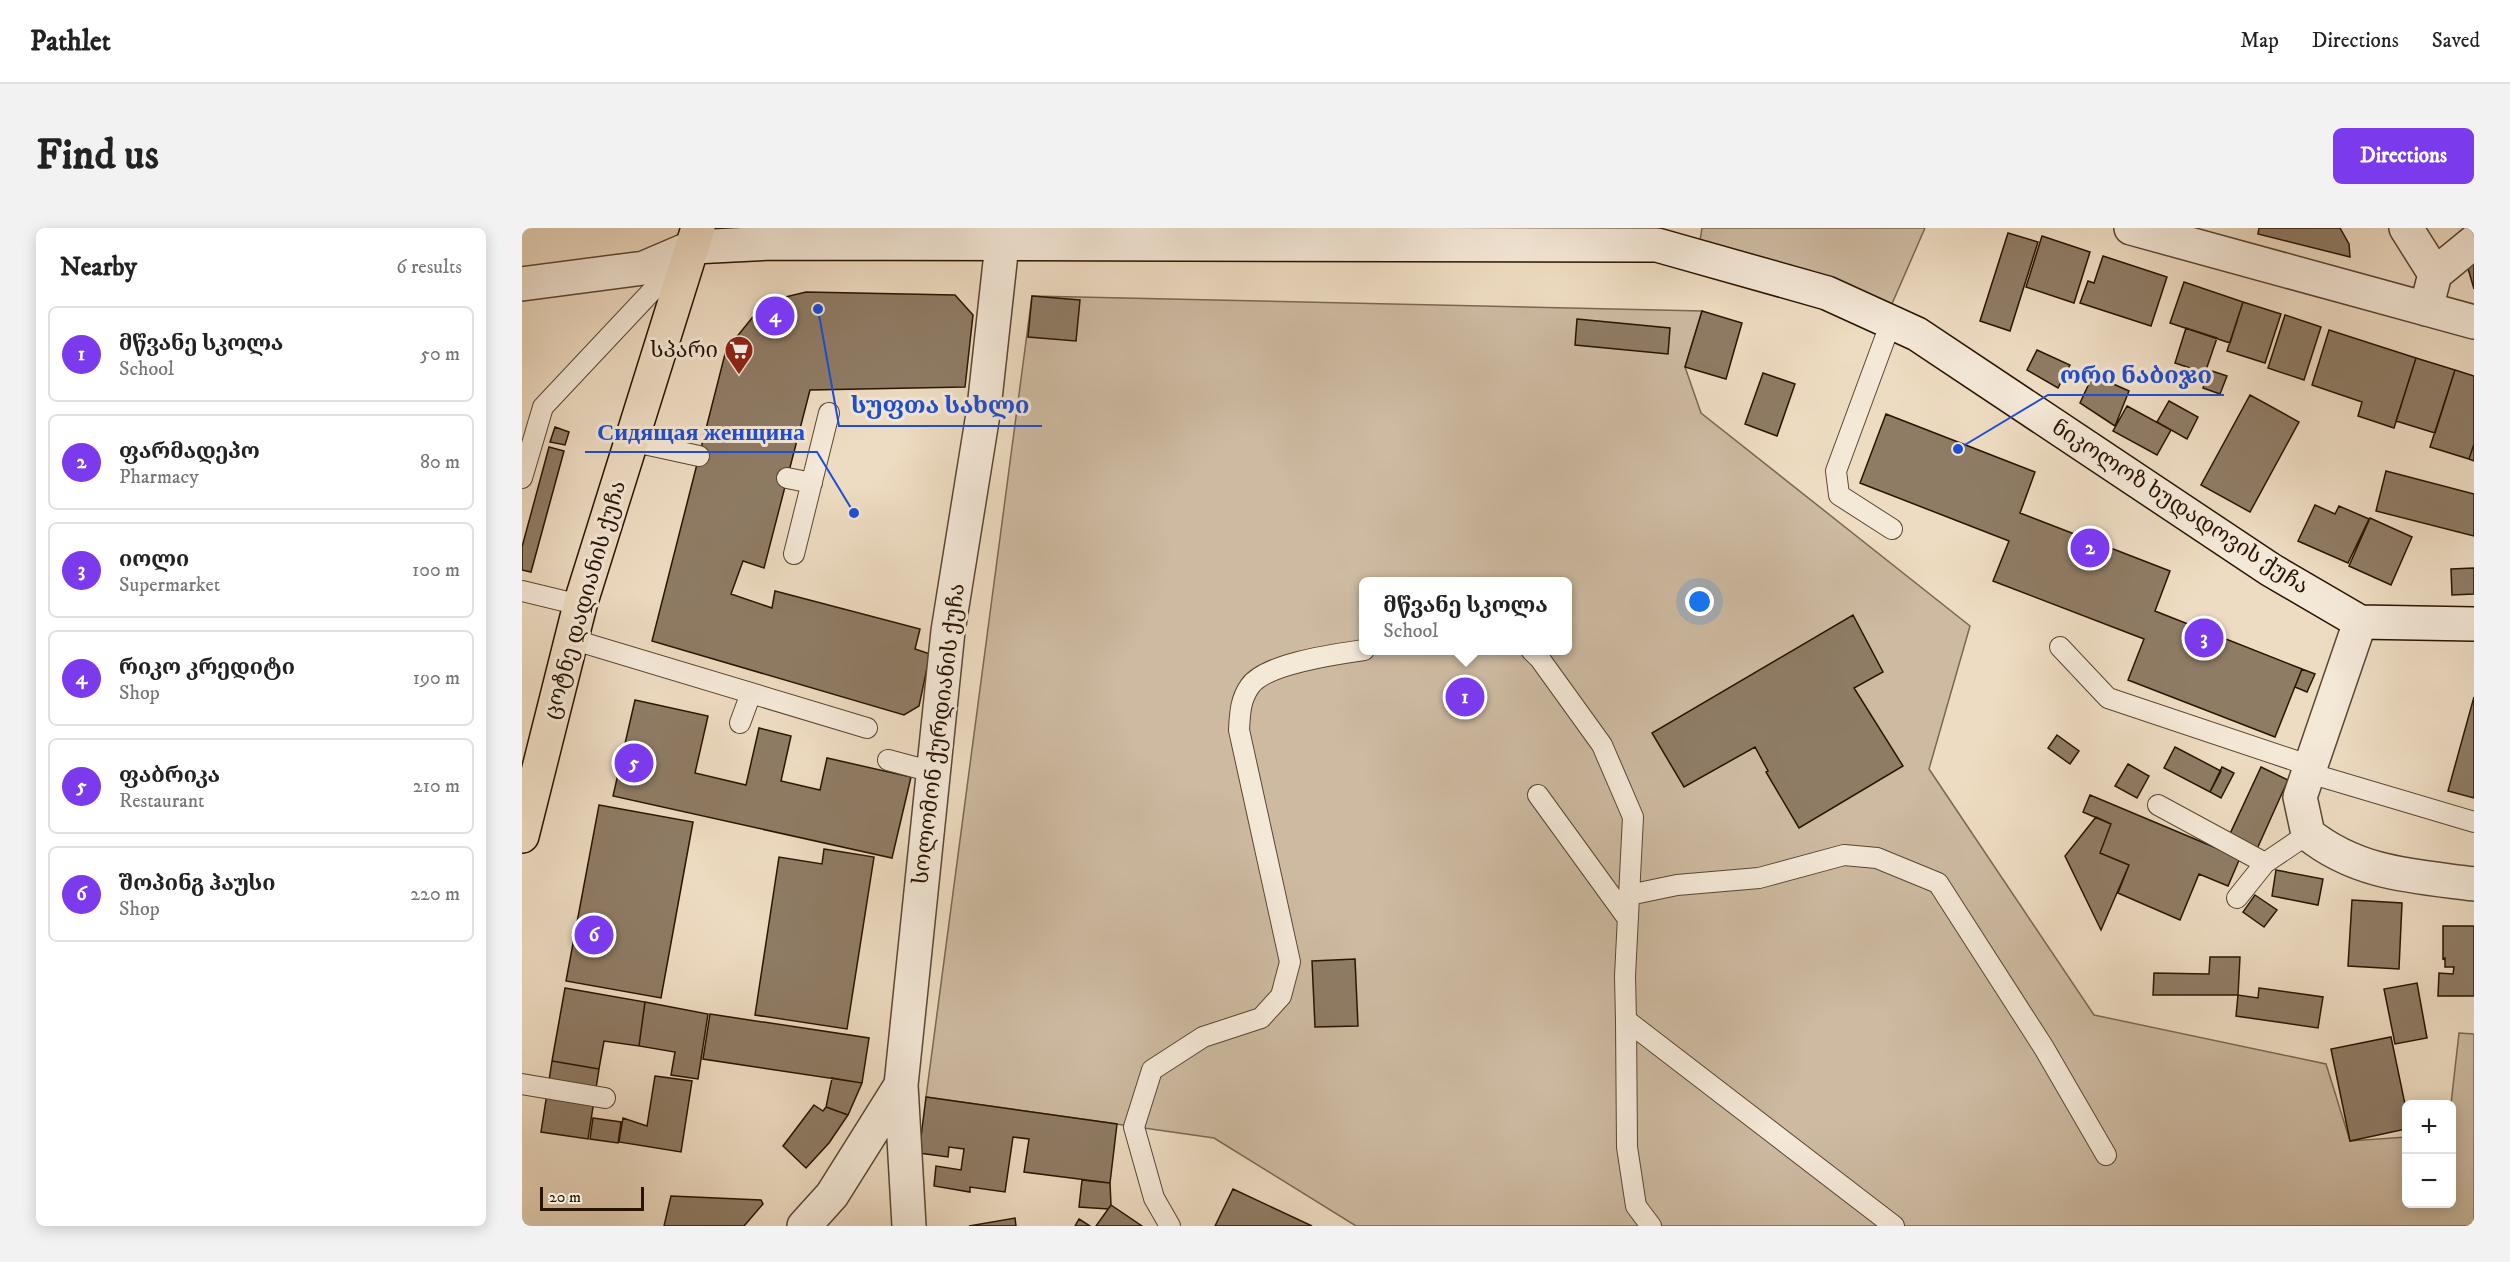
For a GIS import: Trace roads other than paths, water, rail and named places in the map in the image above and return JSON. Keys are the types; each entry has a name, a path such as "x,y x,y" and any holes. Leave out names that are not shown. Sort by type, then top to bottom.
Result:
{"main road":[{"name":"ცოტნე დადიანის ქუჩა","path":"522,836 580,605 696,237"}],"street":[{"path":"2131,228 2474,322"},
{"path":"2406,228 2435,274"},
{"name":"ნიკოლოზ ხუდადოვის ქუჩა","path":"522,284 644,268 696,237 771,243 1002,244 1188,237 1657,245 1827,293 1917,334 2252,557 2360,622"},
{"path":"2426,309 2435,274 2474,242"},
{"name":"სოლომონ ქურდიანის ქუჩა","path":"909,1226 901,1085 948,631 984,408 1002,244"},
{"path":"2474,624 2360,622 2300,797 2308,834 2329,851 2380,872 2474,884"},
{"path":"804,1226 832,1195 901,1085"}],"lane":[{"path":"522,478 543,407 696,237"},
{"path":"1891,322 1836,471 1839,495 1892,529"},
{"path":"794,554 829,413"},
{"path":"630,441 699,456"},
{"path":"787,478 812,483"},
{"path":"522,591 580,605"},
{"path":"571,639 867,728"},
{"path":"2060,646 2108,698 2310,770 2474,822"},
{"path":"1170,1226 1154,1198 1134,1126 1152,1070 1203,1038 1261,1018 1281,996 1290,962 1239,730 1240,706 1251,684 1279,669 1313,657 1359,652"},
{"path":"1535,655 1602,745 1633,818 1625,976 1627,1147 1636,1206 1651,1226"},
{"path":"740,723 751,693"},
{"path":"888,760 933,772"},
{"path":"1538,795 1628,919"},
{"path":"2158,805 2265,863"},
{"path":"2236,898 2265,863 2308,834"},
{"path":"1629,895 1677,885 1759,878 1844,855 1877,858 1938,883 2044,1048 2106,1155"},
{"path":"1626,1020 1894,1226"},
{"path":"522,1084 604,1098"}],"place":[{"name":"სუფთა სახლი","path":"818,309"},
{"name":"რიკო კრედიტი","path":"775,316"},
{"name":"სპარი","path":"739,376"},
{"name":"ორი ნაბიჯი","path":"1958,449"},
{"name":"Сидящая женщина","path":"854,513"},
{"name":"ფარმადეპო","path":"2090,548"},
{"name":"იოლი","path":"2204,638"},
{"name":"მწვანე სკოლა","path":"1465,697"},
{"name":"ფაბრიკა","path":"634,763"},
{"name":"შოპინგ ჰაუსი","path":"594,935"}]}
